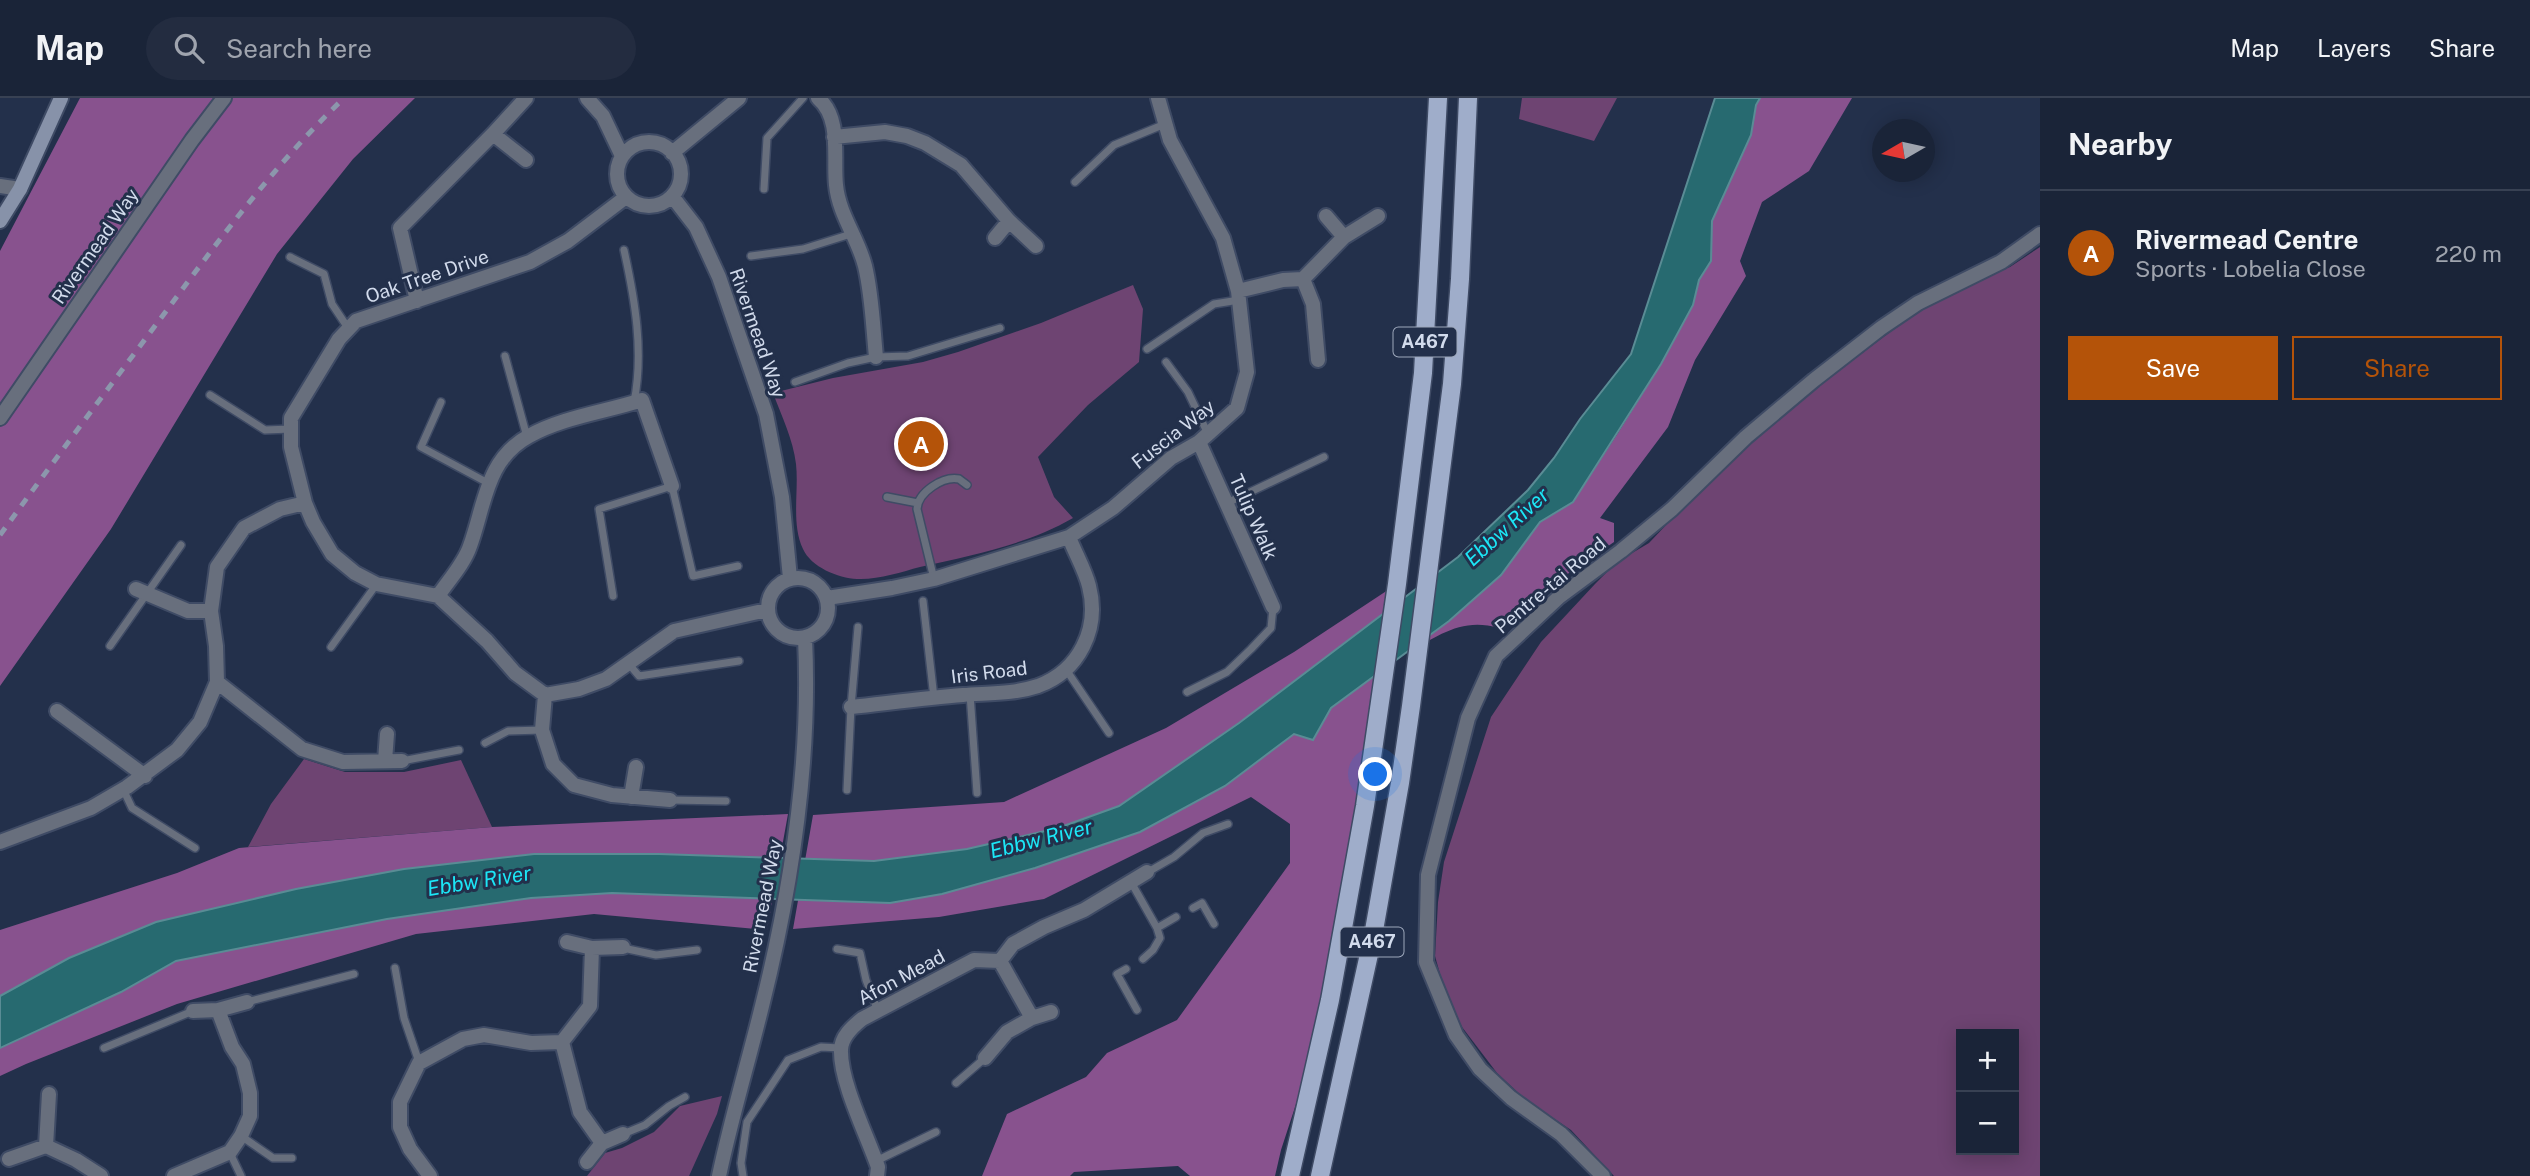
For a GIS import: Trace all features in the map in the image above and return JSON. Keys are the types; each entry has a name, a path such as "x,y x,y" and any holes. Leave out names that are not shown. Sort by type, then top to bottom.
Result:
{"main road":[{"path":"0,221 20,189 61,98"},
{"name":"A467","path":"1290,1176 1330,1000 1365,806 1397,584 1423,373 1438,98"},
{"name":"A467","path":"1321,1176 1373,936 1400,783 1431,560 1452,384 1460,279 1468,98"}],"street":[{"name":"Rivermead Way","path":"0,418 192,140 224,98"},
{"path":"417,300 400,228 526,98"},
{"path":"587,98 603,116 622,156"},
{"path":"672,153 739,98"},
{"path":"818,98 824,102 831,117 836,187 841,213 864,265 876,357"},
{"name":"Fuscia Way","path":"827,598 934,579 1069,537 1113,508 1171,458 1204,438 1237,408 1247,372 1239,295 1223,238 1170,140 1158,98"},
{"path":"834,137 885,132 925,143 961,164 1009,221 1036,246"},
{"path":"493,134 526,160"},
{"path":"655,143 672,153 680,172 677,189 672,196 655,206 643,206 626,197 618,183 617,173 622,156 632,147 655,143"},
{"path":"0,186 20,189"},
{"name":"Rivermead Way","path":"672,196 696,226 719,277 765,414 782,497 790,578"},
{"name":"Oak Tree Drive","path":"438,596 376,584 355,573 332,554 305,503 291,447 291,418 339,339 356,321 530,262 568,241 626,197"},
{"path":"1326,216 1344,237"},
{"path":"1239,295 1283,280 1303,279 1344,237 1378,216"},
{"path":"995,238 1009,221"},
{"name":"Pentre-tai Road","path":"1603,1176 1561,1135 1511,1098 1480,1069 1456,1035 1426,962 1428,875 1468,718 1496,656 1559,597 1672,509 1746,437 1823,372 1919,303 2001,262 2040,234"},
{"path":"1303,279 1313,304 1318,360"},
{"path":"672,486 642,400 547,428 527,437 504,455 488,483 470,548 438,596 487,641 515,673 544,695 588,686 606,679 674,631 767,610"},
{"name":"Tulip Walk","path":"1204,438 1226,503 1273,607"},
{"path":"0,842 91,807 145,776 177,750 200,722 217,682 211,611 217,567 244,528 280,509 305,503"},
{"name":"Iris Road","path":"851,707 1010,692 1038,686 1066,671 1083,649 1090,630 1092,607 1089,585 1069,537"},
{"path":"790,578 810,580 819,586 827,598 826,621 814,635 789,638 780,633 769,619 767,610 772,593 790,578"},
{"path":"142,592 188,611 211,611"},
{"name":"Rivermead Way","path":"719,1176 777,940 796,833 806,729 805,638"},
{"path":"217,682 302,749 343,762 401,761"},
{"path":"544,695 542,730 553,764 574,785 612,795 670,800"},
{"path":"57,711 145,776"},
{"path":"385,761 387,734"},
{"path":"631,797 636,767"},
{"path":"1032,1018 1000,961 1013,944 1084,910 1147,872"},
{"path":"568,942 592,948 623,947"},
{"path":"430,1176 411,1149 400,1127 400,1102 419,1063 463,1039 484,1035 531,1043 562,1042 590,1006 592,948"},
{"name":"Afon Mead","path":"840,1048 848,1030 862,1019 974,960 1000,961"},
{"path":"193,1011 218,1010 247,1002"},
{"path":"174,1176 230,1152 250,1116 250,1093 243,1064 232,1047 218,1010"},
{"path":"985,1058 1007,1032 1032,1018 1051,1012"},
{"path":"562,1042 580,1112 602,1143"},
{"path":"840,1048 844,1076 878,1167 877,1176"},
{"path":"46,1146 49,1094"},
{"path":"587,1162 602,1143 623,1134"},
{"path":"5,1158 46,1146 101,1176"}],"lane":[{"path":"764,189 767,138 803,98"},
{"path":"1075,182 1114,145 1165,124"},
{"path":"751,256 803,249 851,234"},
{"path":"624,250 637,307 638,382 634,403"},
{"path":"290,257 324,274 332,304 349,329"},
{"path":"1147,349 1214,304 1239,295"},
{"path":"795,382 848,363 876,357 908,356 1000,328"},
{"path":"505,356 527,437"},
{"path":"1167,362 1188,392 1204,438"},
{"path":"210,395 265,430 291,429"},
{"path":"441,402 421,447 488,483"},
{"path":"1226,503 1324,457"},
{"path":"934,579 917,509 918,503 925,494 946,479 959,479 967,485"},
{"path":"614,596 599,509 672,486 693,576 738,566"},
{"path":"887,498 918,503"},
{"path":"110,646 142,592 181,545"},
{"path":"331,647 376,584"},
{"path":"923,601 934,698"},
{"path":"1187,692 1227,672 1251,649 1271,628 1273,607"},
{"path":"847,790 858,627"},
{"path":"628,663 639,676 739,661"},
{"path":"1066,671 1109,733"},
{"path":"970,694 977,793"},
{"path":"485,743 508,731 542,730"},
{"path":"401,761 459,750"},
{"path":"123,789 132,808 195,848"},
{"path":"670,800 726,801"},
{"path":"1147,872 1174,857 1202,833 1228,824"},
{"path":"1131,882 1160,938 1153,950 1143,959"},
{"path":"1193,908 1202,903 1214,924"},
{"path":"1157,928 1176,917"},
{"path":"623,947 656,955 697,950"},
{"path":"837,949 860,953 866,980 878,1012"},
{"path":"395,968 404,1018 419,1063"},
{"path":"1126,969 1116,974 1137,1010"},
{"path":"247,1002 355,974"},
{"path":"104,1048 193,1011"},
{"path":"743,1176 741,1163 747,1122 788,1060 821,1047 840,1048"},
{"path":"956,1083 985,1058"},
{"path":"623,1134 645,1125 685,1097"},
{"path":"876,1161 936,1132"},
{"path":"241,1136 273,1158 292,1158"},
{"path":"230,1152 241,1176"}],"shaded area":[{"path":"80,98 415,98 353,159 277,254 111,529 0,686 0,251"},
{"path":"1522,98 1617,98 1594,141 1519,119"},
{"path":"1760,98 1852,98 1809,171 1762,202 1740,261 1746,276 1695,360 1668,427 1600,518 1614,523 1614,542 1521,606 1499,628 1485,625 1462,627 1406,653 1449,621 1501,575 1540,522 1573,502 1618,433 1661,364 1693,305 1699,280 1711,261 1712,221 1751,135 1756,105"},
{"path":"2040,247 2040,1176 1614,1176 1571,1130 1526,1100 1497,1073 1462,1027 1444,988 1435,956 1438,902 1444,862 1491,717 1541,642 1617,562 1649,543 1706,483 1798,401 1925,306 2010,267"},
{"path":"1133,285 1143,309 1139,362 1088,405 1038,457 1054,497 1073,518 1037,535 999,548 873,578 857,579 834,574 812,561 799,539 795,455 773,393 833,378 923,362 958,352 1041,323"},
{"path":"1397,584 1330,1000 1275,1176 1190,1176 1178,1166 1074,1172 1070,1176 982,1176 1007,1114 1086,1077 1107,1053 1177,1020 1290,863 1290,824 1251,797 1044,899 939,917 793,929 813,815 1004,802 1166,728 1294,652"},
{"path":"304,759 345,772 404,772 461,760 492,827 248,847 271,804"},
{"path":"788,814 767,930 594,914 416,934 177,1004 0,1076 0,930 177,873 239,848 492,827"},
{"path":"722,1096 717,1114 689,1176 587,1176 605,1153 622,1148 654,1132 680,1106"}],"water":[{"name":"Ebbw River","path":"1715,98 1760,98 1756,105 1751,135 1712,221 1711,261 1699,280 1693,305 1661,364 1573,502 1540,522 1501,575 1449,621 1331,708 1313,740 1294,734 1225,786 1140,832 1035,868 942,894 890,903 612,893 531,898 387,919 176,961 121,992 0,1048 0,996 69,958 156,922 296,889 404,869 534,854 659,854 874,861 967,849 1058,828 1119,806 1239,723 1458,557 1528,490 1631,354"}],"railway":[{"path":"0,535 226,232 294,149 344,98"}],"place":[{"name":"Rivermead Centre","path":"921,444"}]}
